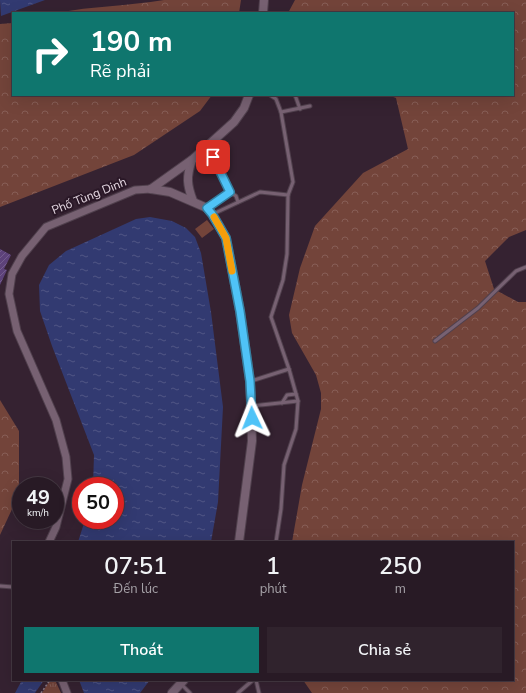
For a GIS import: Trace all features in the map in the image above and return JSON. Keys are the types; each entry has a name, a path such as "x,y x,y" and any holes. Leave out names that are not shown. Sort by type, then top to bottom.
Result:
{"main road":[{"path":"263,12 264,0"},
{"path":"151,189 192,159 234,122 244,108 249,96"},
{"path":"192,159 188,178 188,188 193,201"},
{"name":"Phố Tùng Dinh","path":"151,189 170,192 193,201 210,211"},
{"path":"210,211 226,238 240,311 250,381 252,441 239,541"},
{"path":"172,693 182,682"}],"street":[{"name":"Phố Tùng Dinh","path":"49,541 56,527 68,480 66,457 56,420 17,331 9,294 12,274 22,256 46,227 135,190 151,189"},
{"path":"62,681 67,693"}],"lane":[{"path":"272,96 276,99 281,112 293,182 288,194 287,254 283,280 271,317 289,369 298,401 296,429 284,465 281,509 276,541"},
{"path":"295,96 300,109"},
{"path":"281,112 310,106"},
{"path":"207,146 230,192 236,196 238,202"},
{"path":"210,211 230,192"},
{"path":"210,211 238,202 260,192 288,194"},
{"path":"435,341 478,308 516,271 526,266"},
{"path":"250,381 289,369"},
{"path":"282,403 287,395 296,394"},
{"path":"251,406 298,401"},
{"path":"0,586 12,587"},
{"path":"238,693 252,681"},
{"path":"256,681 259,693"},
{"path":"182,682 190,693"}],"path":[{"path":"41,693 49,681"}],"green space":[{"path":"164,0 241,0 239,12 64,12"},
{"path":"295,0 526,0 526,230 509,237 485,261 494,289 518,302 526,302 526,693 312,693 304,681 514,681 514,541 292,541 302,485 321,409 321,393 316,375 292,333 289,315 300,268 315,226 363,173 408,149 396,98 391,96 514,96 514,12 289,12"},
{"path":"12,23 12,96 211,96 200,111 134,155 0,207 0,24"},
{"path":"207,220 214,229 202,238 195,229"},
{"path":"0,400 19,431 19,477 12,477 12,509 0,535"},
{"path":"49,681 55,681 61,693 42,693"}],"water":[{"path":"0,0 45,0 1,16"},
{"path":"150,217 172,221 186,228 195,237 201,253 211,312 223,407 218,502 211,541 78,541 82,529 124,529 124,477 93,477 94,455 40,311 39,285 49,265 66,251 136,219"},
{"path":"21,681 43,681 35,693 15,693"},
{"path":"79,681 149,681 140,693 84,693"}],"building":[{"path":"0,249 11,255 4,269 7,270 0,285"}],"slow traffic":[{"path":"214,217 226,238 232,271"}],"route":[{"path":"213,157 230,192 207,208 226,238 240,311 250,381 252,418"}]}
